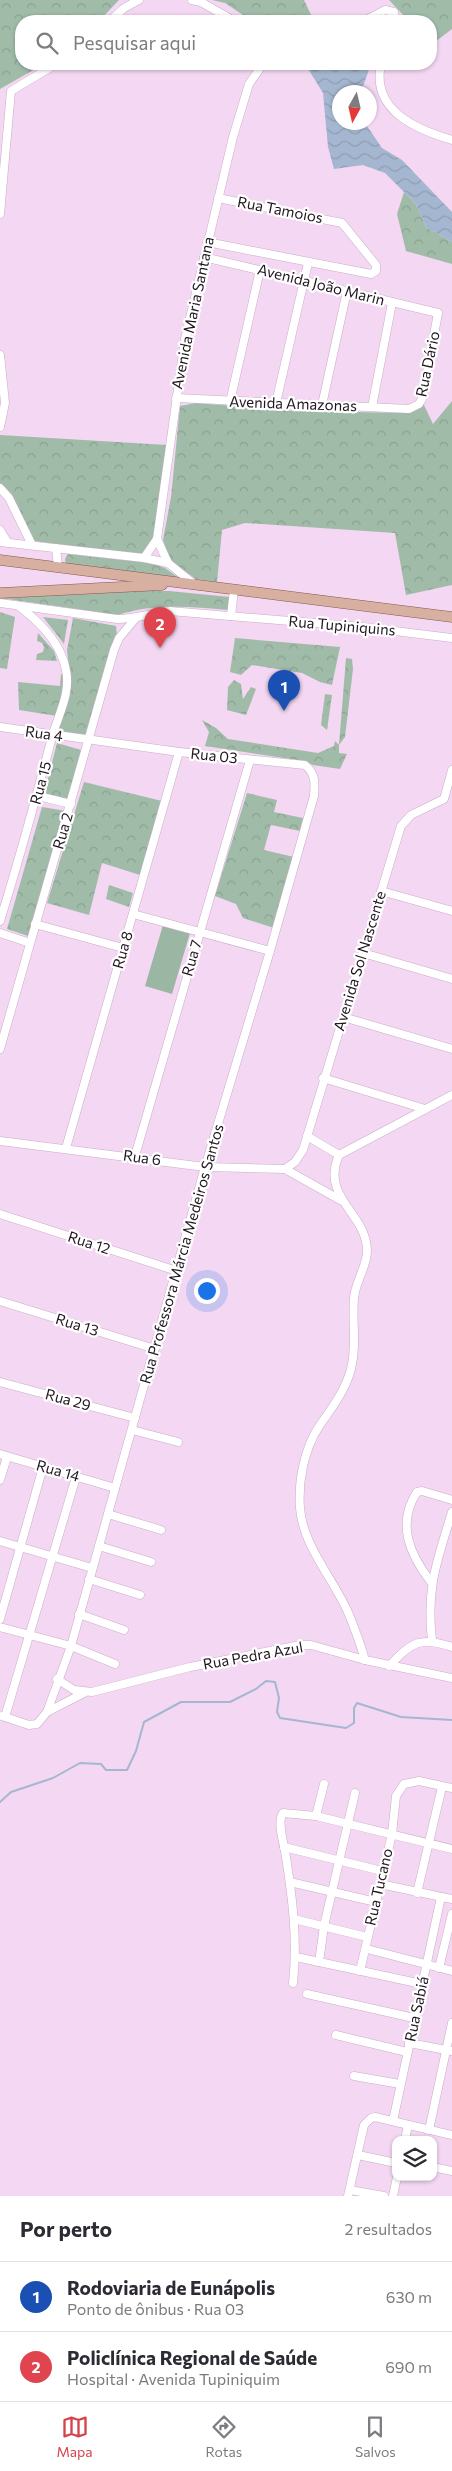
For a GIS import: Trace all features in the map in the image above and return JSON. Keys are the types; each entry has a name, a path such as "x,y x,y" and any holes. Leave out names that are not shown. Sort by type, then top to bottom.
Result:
{"main road":[{"path":"0,560 452,616"},
{"path":"0,593 192,584"},
{"path":"440,616 452,621"}],"street":[{"path":"116,15 124,8 139,0"},
{"path":"192,0 201,2 224,15"},
{"path":"375,15 385,10 394,12 395,15"},
{"path":"0,214 11,91 46,70"},
{"name":"Avenida Maria Santana","path":"157,539 185,339 218,198 249,84 259,70"},
{"path":"380,70 379,85 384,97 393,109 405,120 437,136 452,140"},
{"name":"Rua Tamoios","path":"218,198 342,223 376,265 374,274 308,262"},
{"path":"207,242 308,262 276,403"},
{"name":"Avenida João Marin","path":"204,257 438,313"},
{"path":"230,402 260,270"},
{"path":"322,405 347,291"},
{"path":"372,407 392,303"},
{"name":"Rua Dário","path":"409,409 419,404 422,399 438,313"},
{"path":"0,354 5,403 0,427"},
{"name":"Avenida Amazonas","path":"176,398 409,409"},
{"path":"0,488 9,498 32,545"},
{"path":"0,530 4,543 144,558 168,563"},
{"path":"144,558 157,539"},
{"path":"157,539 168,563 192,584"},
{"path":"56,548 58,567"},
{"path":"232,616 234,590"},
{"path":"0,603 135,619"},
{"name":"Rua 15","path":"0,921 38,796 53,735 66,697 67,681 65,666 57,646 40,624 18,605"},
{"name":"Rua Tupiniquins","path":"135,619 149,614 170,611 452,638"},
{"name":"Rua 2","path":"0,1049 114,650 120,638 135,619"},
{"name":"Rua 4","path":"0,728 88,740"},
{"name":"Rua 03","path":"88,740 179,752 305,765 315,777 314,796"},
{"name":"Rua 8","path":"66,1148 179,752"},
{"name":"Rua 7","path":"135,1156 250,760"},
{"name":"Avenida Sol Nascente","path":"285,1169 294,1162 303,1150 323,1078 401,826 411,815 444,799 452,770"},
{"path":"38,796 71,804"},
{"name":"Rua Professora Márcia Medeiros Santos","path":"47,1712 57,1679 71,1646 206,1167 314,796"},
{"path":"381,891 452,911"},
{"path":"133,914 270,951"},
{"path":"35,924 123,948"},
{"path":"0,933 30,943"},
{"path":"363,953 452,979"},
{"path":"343,1017 452,1049"},
{"path":"323,1078 425,1109"},
{"path":"365,1660 347,1610 306,1534 300,1508 302,1474 308,1447 344,1387 351,1369 354,1346 354,1296 367,1250 362,1228 342,1201 335,1182 334,1165 339,1155 452,1095"},
{"path":"307,1136 339,1155"},
{"name":"Rua 6","path":"0,1140 135,1156 206,1167 285,1169"},
{"path":"285,1169 342,1201"},
{"name":"Rua 12","path":"0,1214 177,1271"},
{"name":"Rua 13","path":"0,1300 155,1349"},
{"name":"Rua 29","path":"0,1382 135,1418"},
{"path":"132,1430 178,1442"},
{"path":"0,1480 3,1455"},
{"name":"Rua 14","path":"3,1455 115,1488"},
{"path":"0,1619 43,1467"},
{"path":"2,1717 30,1635 76,1477"},
{"path":"431,1582 418,1565 408,1546 406,1530 411,1506 418,1492 422,1491 452,1500"},
{"path":"432,1640 429,1619 431,1582 452,1512"},
{"path":"108,1514 161,1530"},
{"path":"0,1541 92,1568"},
{"path":"99,1546 151,1562"},
{"path":"89,1579 140,1595"},
{"path":"80,1614 124,1630"},
{"path":"0,1627 71,1646 115,1664"},
{"path":"389,1666 410,1646 432,1640 452,1647"},
{"name":"Rua Pedra Azul","path":"2,1717 33,1725 40,1722 47,1712 84,1693 300,1645 316,1646 389,1666 452,1678"},
{"path":"57,1679 67,1686 84,1693"},
{"name":"Rua Tucano","path":"360,1971 367,1949 367,1938 392,1834 395,1802 402,1786 409,1782 419,1781 442,1787"},
{"path":"316,1816 324,1784"},
{"path":"417,1893 442,1787 452,1788"},
{"path":"318,1962 324,1926 355,1793"},
{"path":"293,1983 296,1958 294,1919 281,1815 287,1812 316,1816 452,1849"},
{"path":"284,1847 382,1871"},
{"path":"290,1882 376,1902"},
{"path":"380,1884 452,1899"},
{"name":"Rua Sabiá","path":"393,2121 441,1897"},
{"path":"439,1968 450,1932 452,1914"},
{"path":"294,1919 367,1938"},
{"path":"367,1949 452,1971"},
{"path":"296,1958 422,1984"},
{"path":"307,1994 414,2018"},
{"path":"429,2130 449,2051 452,2023"},
{"path":"336,2035 408,2052"},
{"path":"409,2043 449,2051"},
{"path":"354,2076 400,2084"},
{"path":"384,2196 349,2193 364,2125 370,2118 375,2117 452,2135"},
{"path":"406,2136 408,2125"},
{"path":"358,2155 392,2162"},
{"path":"437,2168 452,2172"},
{"path":"393,2196 395,2181"}],"green space":[{"path":"0,0 119,0 105,15 15,15 15,70 33,70 0,89"},
{"path":"212,0 304,0 311,15 243,15 225,3"},
{"path":"389,0 452,0 452,29 437,40 437,15 403,15"},
{"path":"404,192 416,204 426,227 452,242 452,264 406,251 397,214"},
{"path":"452,401 452,585 406,595 395,533 245,523 222,530 217,582 196,579 170,561 163,540 171,497 180,406 196,403 296,411 408,413 423,403 433,424"},
{"path":"0,435 167,445 154,536 142,555 34,541 0,487"},
{"path":"68,554 151,563 165,568 183,581 66,565 65,559"},
{"path":"130,591 169,591 230,597 228,610 159,607 118,615 0,598"},
{"path":"0,612 15,617 7,669 0,668"},
{"path":"43,617 68,620 64,644"},
{"path":"73,618 116,626 117,636 86,737 57,732 69,699 70,676 67,650"},
{"path":"38,633 54,651 57,661 36,660 37,654 43,652 44,647 42,643 37,641"},
{"path":"235,638 340,647 332,685 320,682 302,673 252,665 241,675 230,672"},
{"path":"346,658 352,659 353,669 345,737 339,745"},
{"path":"61,674 64,675 65,687 57,716 19,710 18,682 60,686"},
{"path":"234,680 241,684 243,699 251,687 256,689 246,715 227,710 228,687"},
{"path":"325,694 332,695 327,730 321,725"},
{"path":"202,720 216,728 228,739 318,753 334,746 335,741 339,745 339,753 347,754 340,769 313,765 304,761 205,746 209,732"},
{"path":"57,743 81,750 68,801 44,794"},
{"path":"84,782 162,801 140,875 102,863 89,915 47,903"},
{"path":"247,793 277,800 274,812 303,818 300,831 271,825 272,821 264,850 294,857 274,928 243,918 236,904 215,896"},
{"path":"42,807 66,811 28,936 7,929"},
{"path":"109,885 133,893 129,907 106,899"},
{"path":"163,925 190,933 172,994 145,986"}],"water":[{"path":"309,70 369,70 364,85 332,85 332,130 370,130 382,148 402,160 452,212 452,242 426,227 416,204 385,173 363,165 334,169 328,147 323,93"}],"waterway":[{"path":"0,1802 11,1792 53,1778 80,1763 101,1764 106,1770 127,1770 136,1751 144,1722 181,1702 230,1702 256,1689 266,1681 275,1682 279,1698 277,1712 280,1718 346,1728 354,1723 354,1708 357,1703 401,1717 452,1720"}],"place":[{"name":"Policlínica Regional de Saúde","path":"160,648"},
{"name":"Rodoviaria de Eunápolis","path":"284,711"}]}
